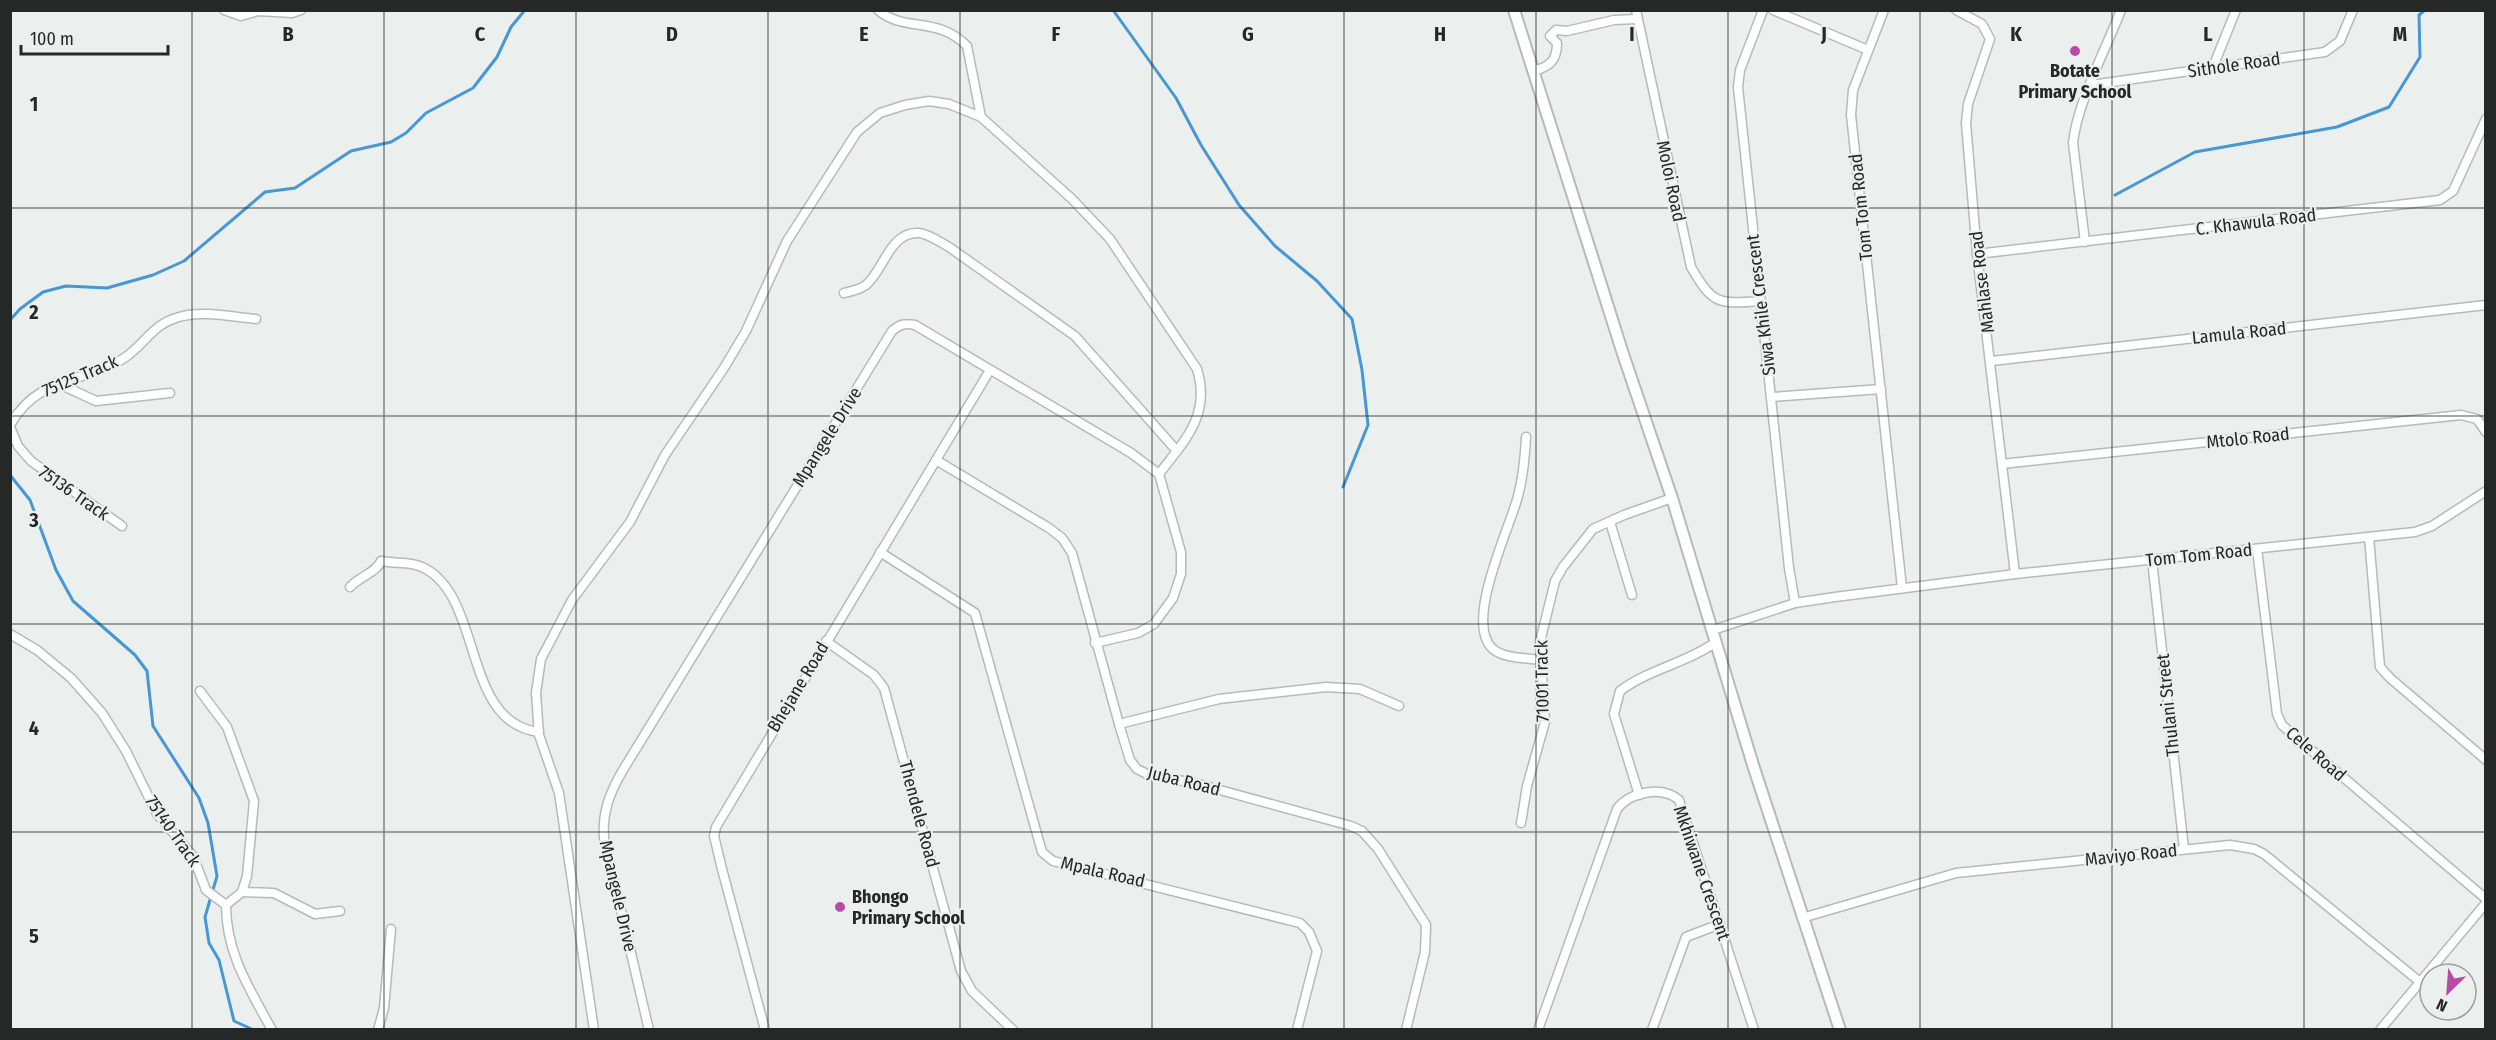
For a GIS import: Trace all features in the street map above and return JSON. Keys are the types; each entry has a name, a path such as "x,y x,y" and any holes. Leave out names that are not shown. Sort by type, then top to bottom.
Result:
{"street":[{"path":"224,10 241,16 258,11 292,13 302,10"},
{"path":"878,10 894,20 941,27 967,46 981,117"},
{"path":"1514,10 1619,343 1672,498 1802,918 1840,1029"},
{"name":"Siwa Khile Crescent","path":"1763,10 1740,70 1738,87 1789,568 1796,603"},
{"path":"1773,10 1868,50"},
{"name":"Tom Tom Road","path":"1884,10 1853,90 1851,115 1902,588"},
{"name":"Mahlase Road","path":"1956,10 1982,24 1990,39 1966,113 1977,254 1992,361 2015,574"},
{"path":"2085,242 2073,143 2079,111 2121,10"},
{"path":"2213,68 2236,10"},
{"name":"Sithole Road","path":"2091,85 2330,50 2340,41 2353,10"},
{"path":"1533,71 1548,67 1557,55 1557,43 1550,36 1556,30 1567,31 1636,15"},
{"name":"Moloi Road","path":"1636,15 1691,267 1703,287 1719,301 1727,303 1760,301"},
{"path":"594,1029 559,793 539,732 536,693 538,672 549,641 572,600 630,522 665,455 724,368 746,331 788,240 846,146 857,132 880,113 904,105 929,101 949,104 981,117 1072,199 1110,239 1197,369 1202,388 1201,404 1189,435 1159,474 1182,562 1173,598 1154,624 1145,630 1095,643"},
{"name":"C. Khawula Road","path":"1977,254 2440,200 2453,191 2486,118"},
{"path":"844,293 858,290 866,285 891,248 905,236 918,233 929,237 949,247 1075,336 1177,451"},
{"name":"Lamula Road","path":"1992,361 2486,305"},
{"name":"75125 Track","path":"10,426 27,403 41,391 120,360 134,350 151,330 165,321 196,315 256,319"},
{"name":"Mpangele Drive","path":"649,1029 604,838 603,822 613,786 892,331 905,323 915,325 1131,453 1159,474"},
{"name":"Bhejane Road","path":"765,1029 714,836 719,818 990,369"},
{"path":"57,383 96,401 170,393"},
{"path":"1772,397 1881,389"},
{"name":"Mtolo Road","path":"2002,464 2461,415 2477,419 2486,432"},
{"name":"75136 Track","path":"10,426 18,446 31,461 122,526"},
{"path":"1526,437 1517,498 1495,562 1484,631 1487,642 1498,653 1542,660"},
{"name":"Juba Road","path":"936,460 1062,538 1072,552 1095,643 1119,724 1130,760 1137,769 1147,774 1209,787 1362,831 1378,849 1426,925 1425,952 1406,1029"},
{"name":"Tom Tom Road","path":"1713,630 1796,603 1902,588 2423,530 2486,491"},
{"name":"71001 Track","path":"1521,823 1527,786 1545,722 1542,627 1555,581 1583,540 1593,530 1672,498"},
{"path":"1610,522 1632,595"},
{"path":"2369,537 2380,667 2486,760"},
{"name":"Cele Road","path":"2257,549 2277,714 2282,725 2486,901"},
{"name":"Mpala Road","path":"880,552 975,613 1042,852 1053,861 1300,923 1309,932 1317,951 1297,1029"},
{"name":"Thulani Street","path":"2152,560 2184,849"},
{"path":"350,587 357,578 379,567 381,561 408,563 432,573 451,595 486,685 500,713 518,727 539,732"},
{"name":"75140 Track","path":"10,634 37,650 71,678 102,713 126,751 157,814 193,856 206,890 226,905"},
{"name":"Thendele Road","path":"825,641 874,675 884,688 962,971 972,991 1013,1029"},
{"path":"1538,1029 1615,814 1621,804 1639,795 1614,714 1620,691 1632,682 1702,652 1716,642"},
{"path":"1119,724 1229,697 1326,687 1360,689 1399,706"},
{"path":"200,691 227,727 252,792 250,856 242,892 226,905 226,931 234,957 272,1029"},
{"name":"Mkhiwane Crescent","path":"1639,795 1666,792 1679,800 1754,1029"},
{"name":"Maviyo Road","path":"1802,918 1956,873 2230,845 2253,849 2264,854 2418,980"},
{"path":"242,892 274,893 287,897 315,914 340,911"},
{"path":"2436,962 2486,901"},
{"path":"1652,1029 1686,938 1720,924"},
{"path":"378,1029 384,1008 391,929"},
{"path":"2380,1029 2418,984"}],"waterway":[{"path":"10,320 20,309 43,292 66,286 107,288 153,275 184,261 265,192 295,188 351,151 391,142 406,133 426,113 473,88 497,57 511,27 525,10"},
{"path":"1113,10 1176,98 1201,145 1239,205 1275,246 1317,281 1352,319 1362,370 1368,425 1343,487"},
{"path":"2115,195 2195,152 2337,127 2389,107 2420,57 2419,15 2425,10"},
{"path":"10,475 30,500 56,570 73,601 135,655 147,671 153,726 199,798 208,823 217,876 205,917 209,943 219,960 234,1021 254,1030"}],"place":[{"name":"Botate Primary School","path":"2075,51"},
{"name":"Bhongo Primary School","path":"840,907"}]}
